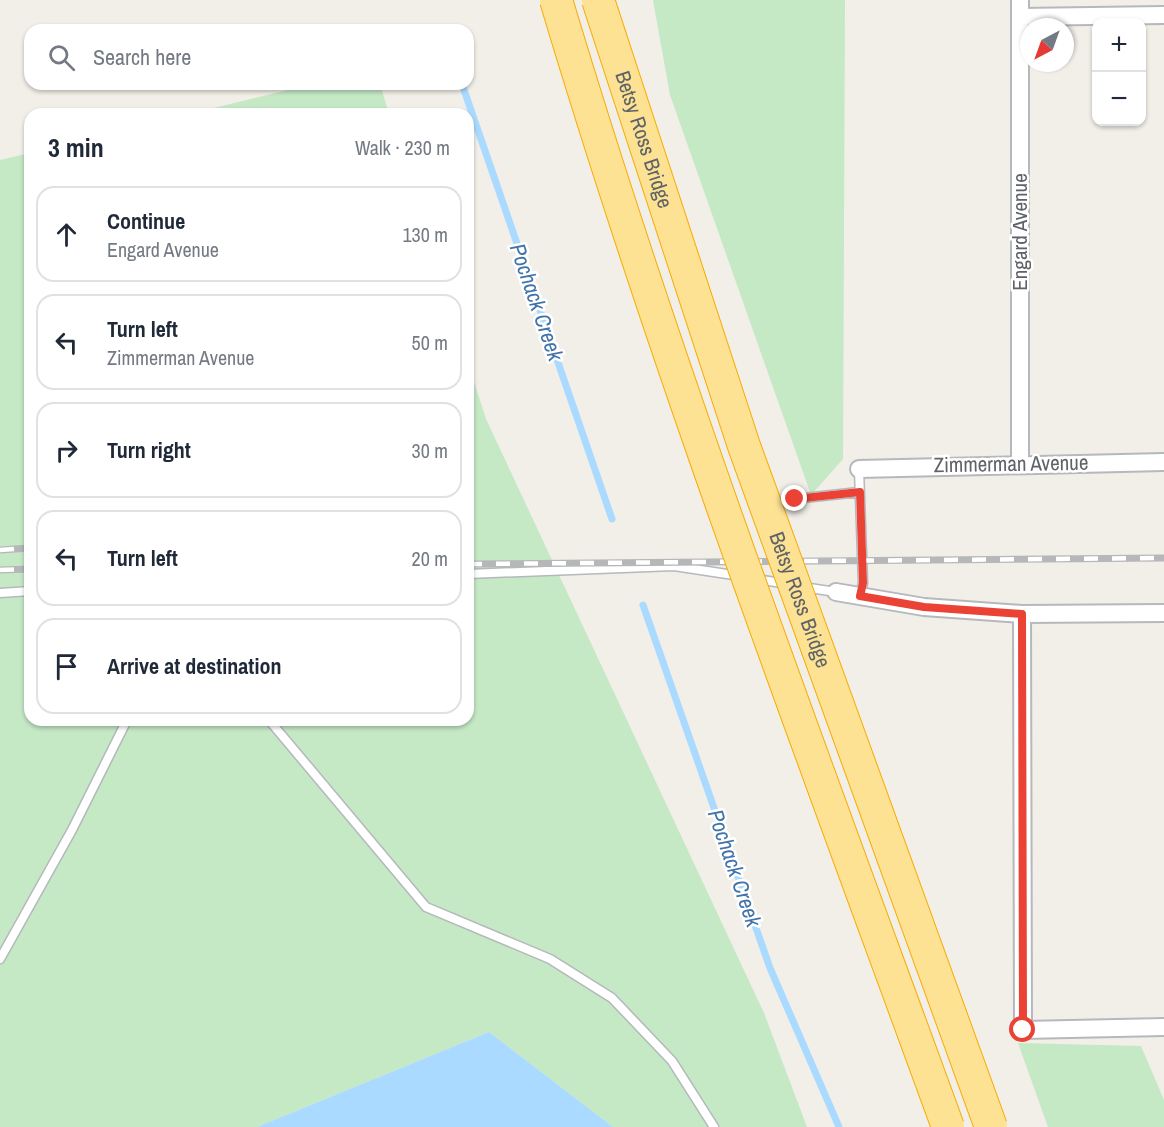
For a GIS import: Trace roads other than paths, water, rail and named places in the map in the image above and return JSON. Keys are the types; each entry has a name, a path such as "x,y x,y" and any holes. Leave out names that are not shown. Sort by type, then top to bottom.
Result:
{"highway":[{"name":"Betsy Ross Bridge","path":"556,0 596,131 675,368 786,683 948,1127"},
{"name":"Betsy Ross Bridge","path":"598,0 744,446 991,1127"}],"street":[{"path":"1020,8 1164,15"},
{"name":"Engard Avenue","path":"1020,8 1020,464"},
{"name":"Zimmerman Avenue","path":"859,469 1164,462"},
{"path":"836,592 924,607 1022,614 1164,613"},
{"path":"1022,614 1023,1030 1164,1027"}],"lane":[{"path":"859,469 863,583 860,596"},
{"path":"795,499 860,492"},
{"path":"474,574 674,566 836,592"},
{"path":"0,592 24,591"},
{"path":"0,959 72,830 124,726"},
{"path":"274,726 426,907 550,959 612,998 672,1061 714,1127"}],"water":[{"path":"489,1032 613,1127 257,1127"}],"waterway":[{"name":"Pochack Creek","path":"464,90 470,108"},
{"name":"Pochack Creek","path":"474,119 612,519"},
{"name":"Pochack Creek","path":"643,605 770,968 839,1127"}],"railway":[{"path":"0,550 24,548"},
{"path":"474,564 1164,558"},
{"path":"0,570 24,569"}]}
